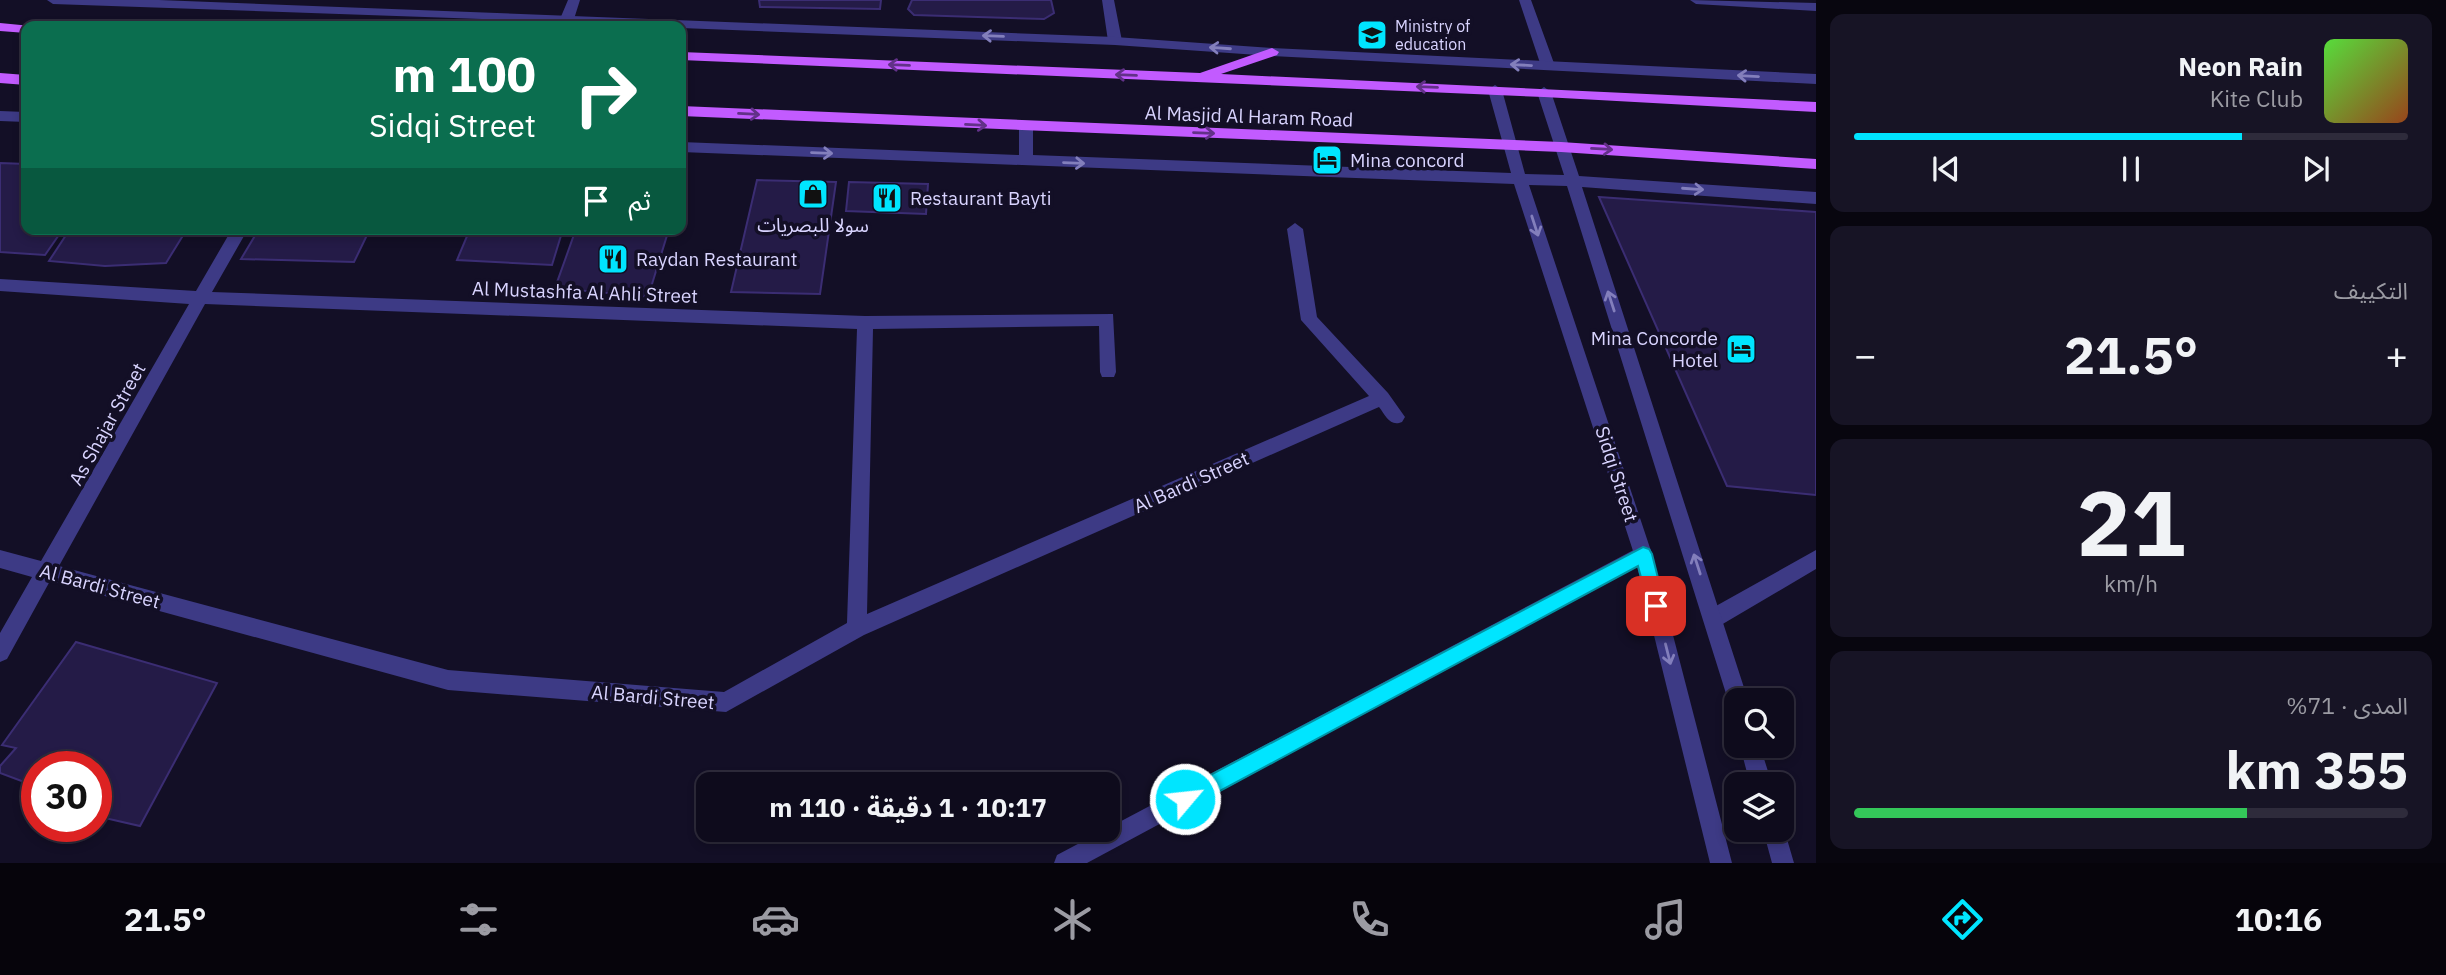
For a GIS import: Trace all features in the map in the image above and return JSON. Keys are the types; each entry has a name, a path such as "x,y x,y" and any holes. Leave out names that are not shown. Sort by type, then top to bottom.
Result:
{"main road":[{"path":"0,27 21,29"},
{"path":"1195,78 1272,52"},
{"name":"Al Masjid Al Haram Road","path":"686,56 1544,92 1816,107"},
{"path":"0,78 21,80"},
{"name":"Al Masjid Al Haram Road","path":"686,111 1561,147 1816,164"}],"street":[{"path":"53,0 617,21"},
{"path":"567,19 574,0"},
{"path":"1108,0 1115,41"},
{"path":"1525,0 1548,66"},
{"path":"1696,0 1816,7"},
{"path":"686,24 1115,41 1272,52 1816,79"},
{"name":"Sidqi Street","path":"1495,90 1520,181 1643,554 1721,863"},
{"path":"1544,92 1734,688"},
{"path":"0,116 21,117"},
{"path":"1026,127 1026,161"},
{"path":"686,147 1572,181 1816,198"},
{"path":"1296,229 1309,320 1382,398 1396,417"},
{"name":"As Shajar Street","path":"0,652 48,572 237,235"},
{"name":"Al Mustashfa Al Ahli Street","path":"0,285 202,298 865,323 1107,319 1108,372"},
{"path":"857,628 865,323"},
{"name":"Al Bardi Street","path":"0,559 448,680 726,702 857,628 1382,398"},
{"path":"1065,863 1643,554"},
{"path":"1714,618 1816,559"},
{"path":"1777,842 1783,863"}],"building":[{"path":"759,0 881,0 880,9 760,7"},
{"path":"912,0 1051,0 1054,13 1044,19 914,15 908,9"},
{"path":"0,163 21,164 21,235 59,235 45,255 0,252"},
{"path":"757,180 836,182 820,294 731,292"},
{"name":"Restaurant Bayti","path":"849,182 928,184 926,214 846,211"},
{"name":"Mina Concorde Hotel","path":"1599,197 1816,212 1816,495 1727,486"},
{"path":"66,235 183,235 166,263 105,266 49,261"},
{"path":"255,235 367,235 354,262 241,259"},
{"path":"467,235 561,235 552,265 457,260"},
{"name":"Raydan Restaurant","path":"574,235 667,235 648,297 555,288"},
{"path":"76,642 217,683 140,826 112,820 112,751 21,751 21,781 0,773 0,766 16,748 2,745"}],"place":[{"name":"Ministry of education","path":"1372,35"},
{"name":"Mina concord","path":"1327,160"},
{"name":"سولا للبصريات","path":"813,194"},
{"name":"Restaurant Bayti","path":"887,198"},
{"name":"Raydan Restaurant","path":"613,259"},
{"name":"Mina Concorde Hotel","path":"1741,349"}],"route":[{"path":"1185,799 1643,554 1656,606"}]}
